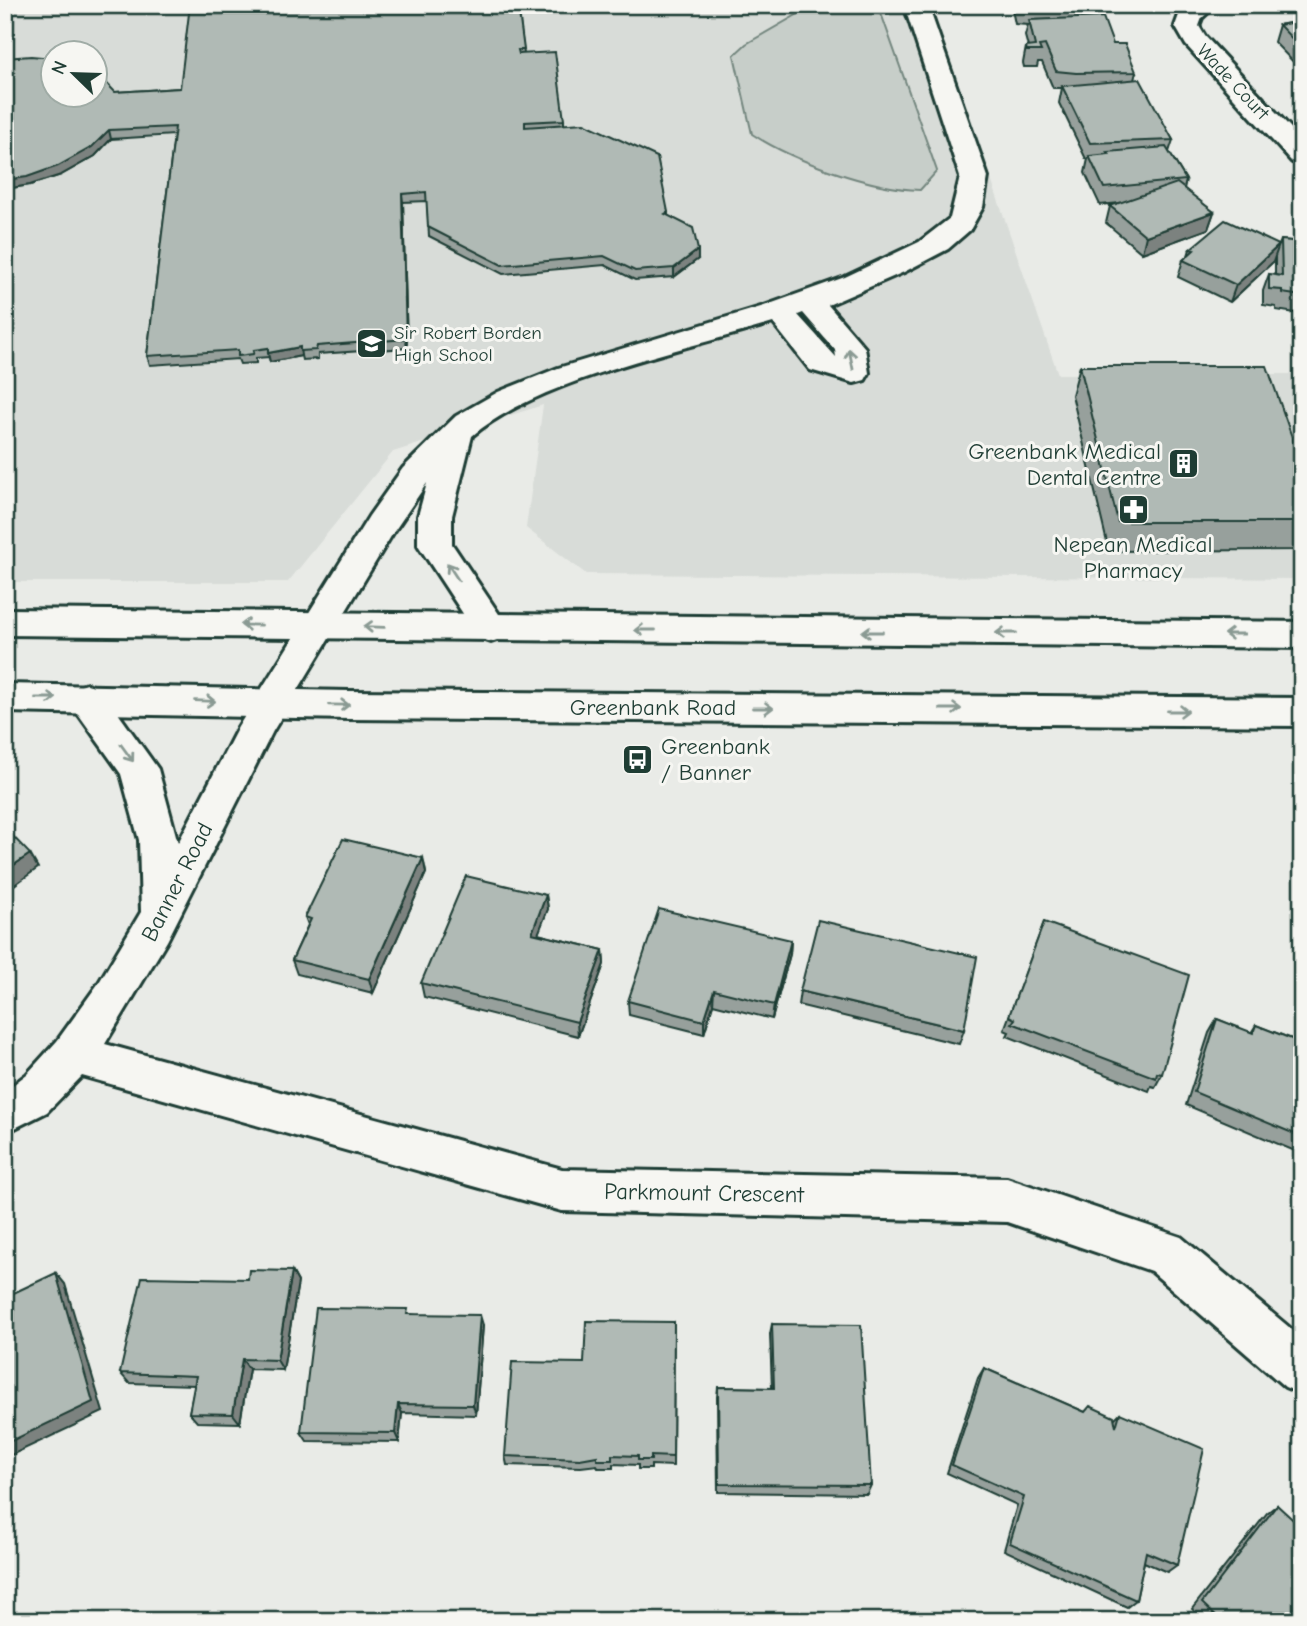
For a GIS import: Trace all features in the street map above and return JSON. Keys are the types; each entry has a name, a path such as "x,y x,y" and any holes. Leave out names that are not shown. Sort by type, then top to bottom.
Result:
{"main road":[{"name":"Banner Road","path":"5,1113 26,1104 49,1084 116,994 161,918 243,752 271,704 407,482 457,430 498,405 537,387 621,357 809,301 863,281 931,247 960,225 972,203 974,177 916,5"},
{"name":"Wade Court","path":"1204,5 1191,15 1187,26 1195,40 1302,156"},
{"path":"778,310 821,363 854,373 850,348 809,301"},
{"path":"457,430 435,516 435,545 491,629"},
{"path":"5,622 491,629 1302,635"},
{"name":"Greenbank Road","path":"5,698 271,704 1302,712"},
{"path":"88,698 139,769 158,840 161,918"},
{"name":"Parkmount Crescent","path":"73,1054 562,1190 1007,1200 1165,1253 1302,1370"}],"shaded area":[{"name":"Sir Robert Borden High School","path":"5,5 931,5 1058,374 1302,374 1302,579 586,574 526,528 543,405 393,452 288,582 5,582"},
{"path":"814,5 870,5 882,16 937,171 920,190 879,185 833,172 789,154 752,134 734,55 746,44"}],"building":[{"name":"Sir Robert Borden High School","path":"190,5 518,5 524,50 518,50 519,54 555,52 564,120 525,122 525,127 584,123 657,157 668,212 665,214 693,228 698,250 674,268 635,271 604,256 502,265 428,227 426,192 402,194 406,339 317,346 316,350 300,351 300,347 268,353 268,348 238,356 238,350 147,356 175,127 109,130 92,147 58,166 27,177 5,180 5,58 38,57 38,108 108,108 108,85 115,92 180,88"},
{"path":"1017,5 1090,5 1091,12 1018,8"},
{"path":"1103,17 1113,44 1125,44 1136,72 1056,71 1045,45 1039,46 1041,51 1027,51 1026,47 1035,46 1029,20"},
{"path":"1302,21 1302,49 1279,25"},
{"path":"1140,79 1173,140 1090,143 1062,86"},
{"path":"1166,147 1186,180 1104,188 1089,156 1109,154 1107,152"},
{"path":"1177,183 1214,212 1146,236 1110,206"},
{"path":"1225,220 1279,245 1236,285 1183,260 1194,250 1190,249"},
{"path":"1281,240 1302,242 1302,296 1269,289 1269,274 1282,276"},
{"name":"Greenbank Medical Dental Centre","path":"1080,366 1267,366 1302,466 1302,522 1118,522"},
{"path":"5,828 30,854 5,871"},
{"path":"343,839 423,858 369,979 292,960 311,919 305,917"},
{"path":"466,876 546,895 532,933 603,950 577,1022 421,983"},
{"path":"659,909 791,940 774,1005 714,990 704,1021 628,1001"},
{"path":"818,920 977,957 964,1030 800,991"},
{"path":"1044,922 1189,975 1162,1074 1157,1073 1156,1078 1012,1023 1015,1019 1009,1016"},
{"path":"1217,1019 1253,1033 1256,1025 1302,1043 1302,1137 1194,1092"},
{"path":"249,1270 292,1271 277,1360 242,1359 233,1414 189,1413 196,1376 120,1373 142,1277 248,1279"},
{"path":"56,1273 93,1402 5,1444 5,1297"},
{"path":"316,1308 408,1309 407,1314 480,1315 473,1405 398,1404 395,1433 301,1432"},
{"path":"586,1321 674,1322 673,1457 651,1456 651,1460 638,1460 638,1456 612,1455 612,1460 597,1460 597,1456 580,1459 505,1456 512,1362 584,1363"},
{"path":"772,1324 861,1325 871,1485 719,1484 718,1387 774,1388"},
{"path":"984,1368 1085,1412 1090,1406 1114,1417 1116,1427 1120,1413 1204,1449 1177,1565 1146,1552 1136,1600 1010,1543 1024,1497 952,1465"},
{"path":"1277,1505 1302,1528 1302,1621 1221,1621 1202,1603"}],"place":[{"name":"Sir Robert Borden High School","path":"371,344"},
{"name":"Greenbank Medical Dental Centre","path":"1184,464"},
{"name":"Nepean Medical Pharmacy","path":"1133,510"},
{"name":"Greenbank / Banner","path":"638,759"}]}
